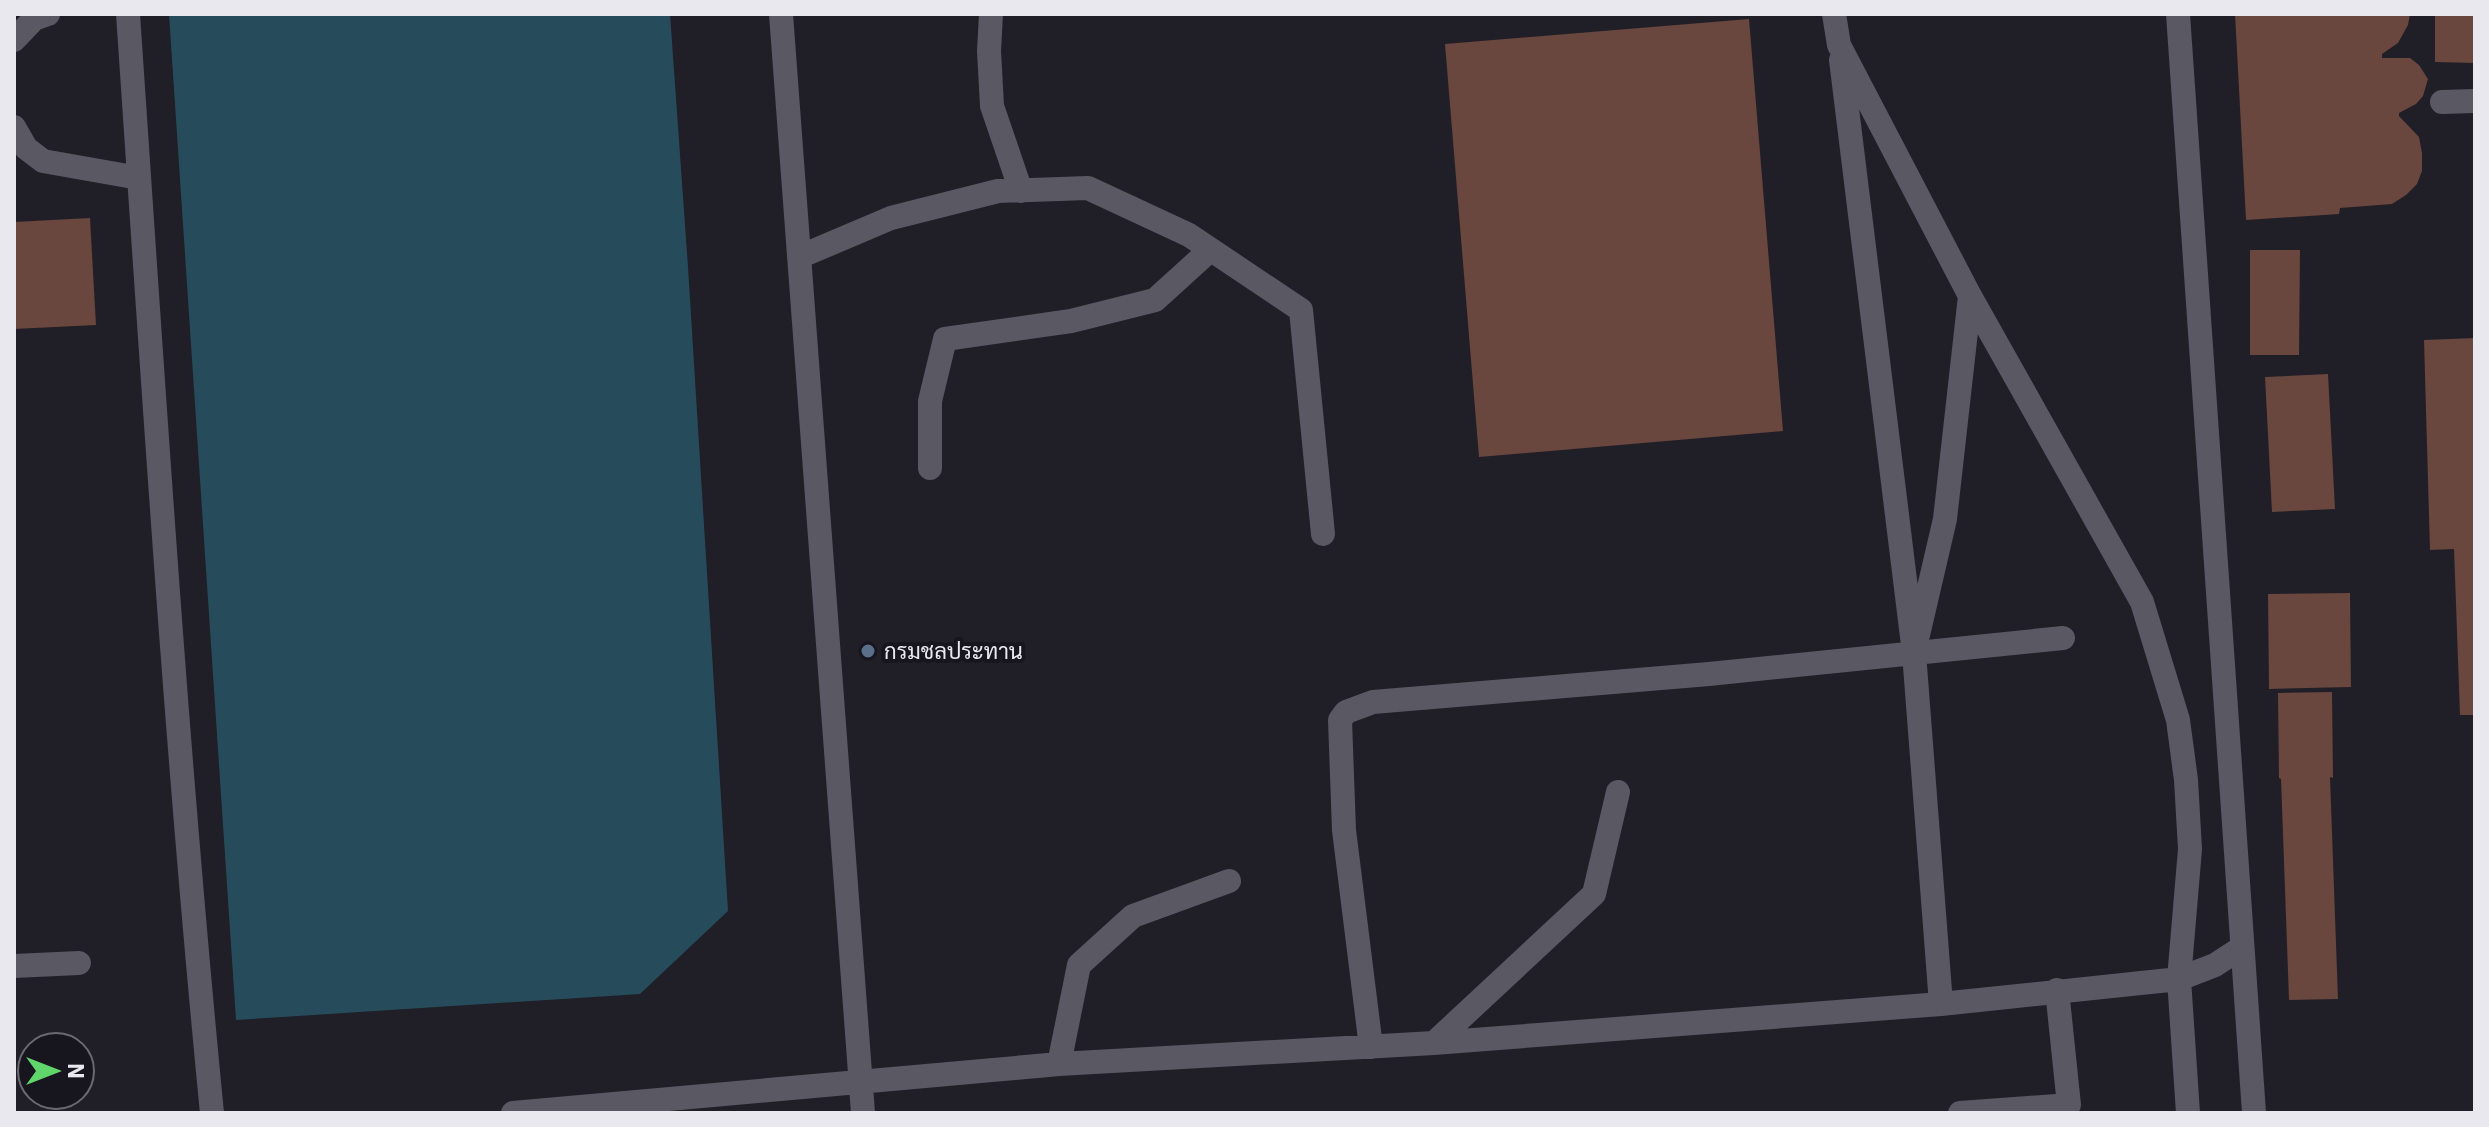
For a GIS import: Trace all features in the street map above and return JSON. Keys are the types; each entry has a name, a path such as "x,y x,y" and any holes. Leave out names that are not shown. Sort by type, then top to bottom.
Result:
{"lane":[{"path":"14,40 34,19 48,14"},
{"path":"128,14 153,388 212,1113"},
{"path":"781,14 863,1113"},
{"path":"991,14 989,51 992,106 1021,191"},
{"path":"1834,14 1914,653 1941,1004"},
{"path":"2178,14 2254,1113"},
{"path":"1839,45 1970,296 2142,602 2178,720 2186,780 2190,849 2179,979 2188,1113"},
{"path":"2442,102 2475,101"},
{"path":"14,127 26,148 43,161 139,178"},
{"path":"799,257 891,218 998,191 1088,188 1189,235 1301,310 1323,534"},
{"path":"930,468 930,401 945,339 1071,321 1155,300 1210,250"},
{"path":"1914,653 1945,519 1970,296"},
{"path":"1371,1047 1344,830 1340,720 1346,712 1373,702 1709,674 2063,638"},
{"path":"1434,1043 1594,894 1618,792"},
{"path":"1059,1064 1079,965 1133,916 1229,881"},
{"path":"513,1113 1059,1064 1434,1043 1941,1004 2179,979 2215,965 2241,948"},
{"path":"14,966 79,963"},
{"path":"1960,1113 2080,1109 2057,990"}],"water":[{"path":"169,14 670,14 728,911 640,994 236,1020"}],"building":[{"path":"2235,14 2410,14 2398,43 2382,54 2382,58 2410,58 2428,79 2423,96 2416,104 2399,113 2419,137 2422,171 2417,184 2392,204 2340,208 2339,214 2246,220"},
{"path":"2435,14 2475,14 2475,63 2435,62"},
{"path":"1749,19 1783,431 1479,457 1445,44"},
{"path":"90,218 96,325 14,329 14,222"},
{"path":"2250,250 2300,250 2299,355 2250,355"},
{"path":"2475,338 2475,715 2460,715 2454,549 2430,550 2424,340"},
{"path":"2328,374 2335,509 2272,512 2265,377"},
{"path":"2350,593 2351,687 2269,689 2268,594"},
{"path":"2332,692 2333,778 2330,777 2338,999 2289,1000 2278,693"}],"place":[{"name":"กรมชลประทาน","path":"868,651"}]}
